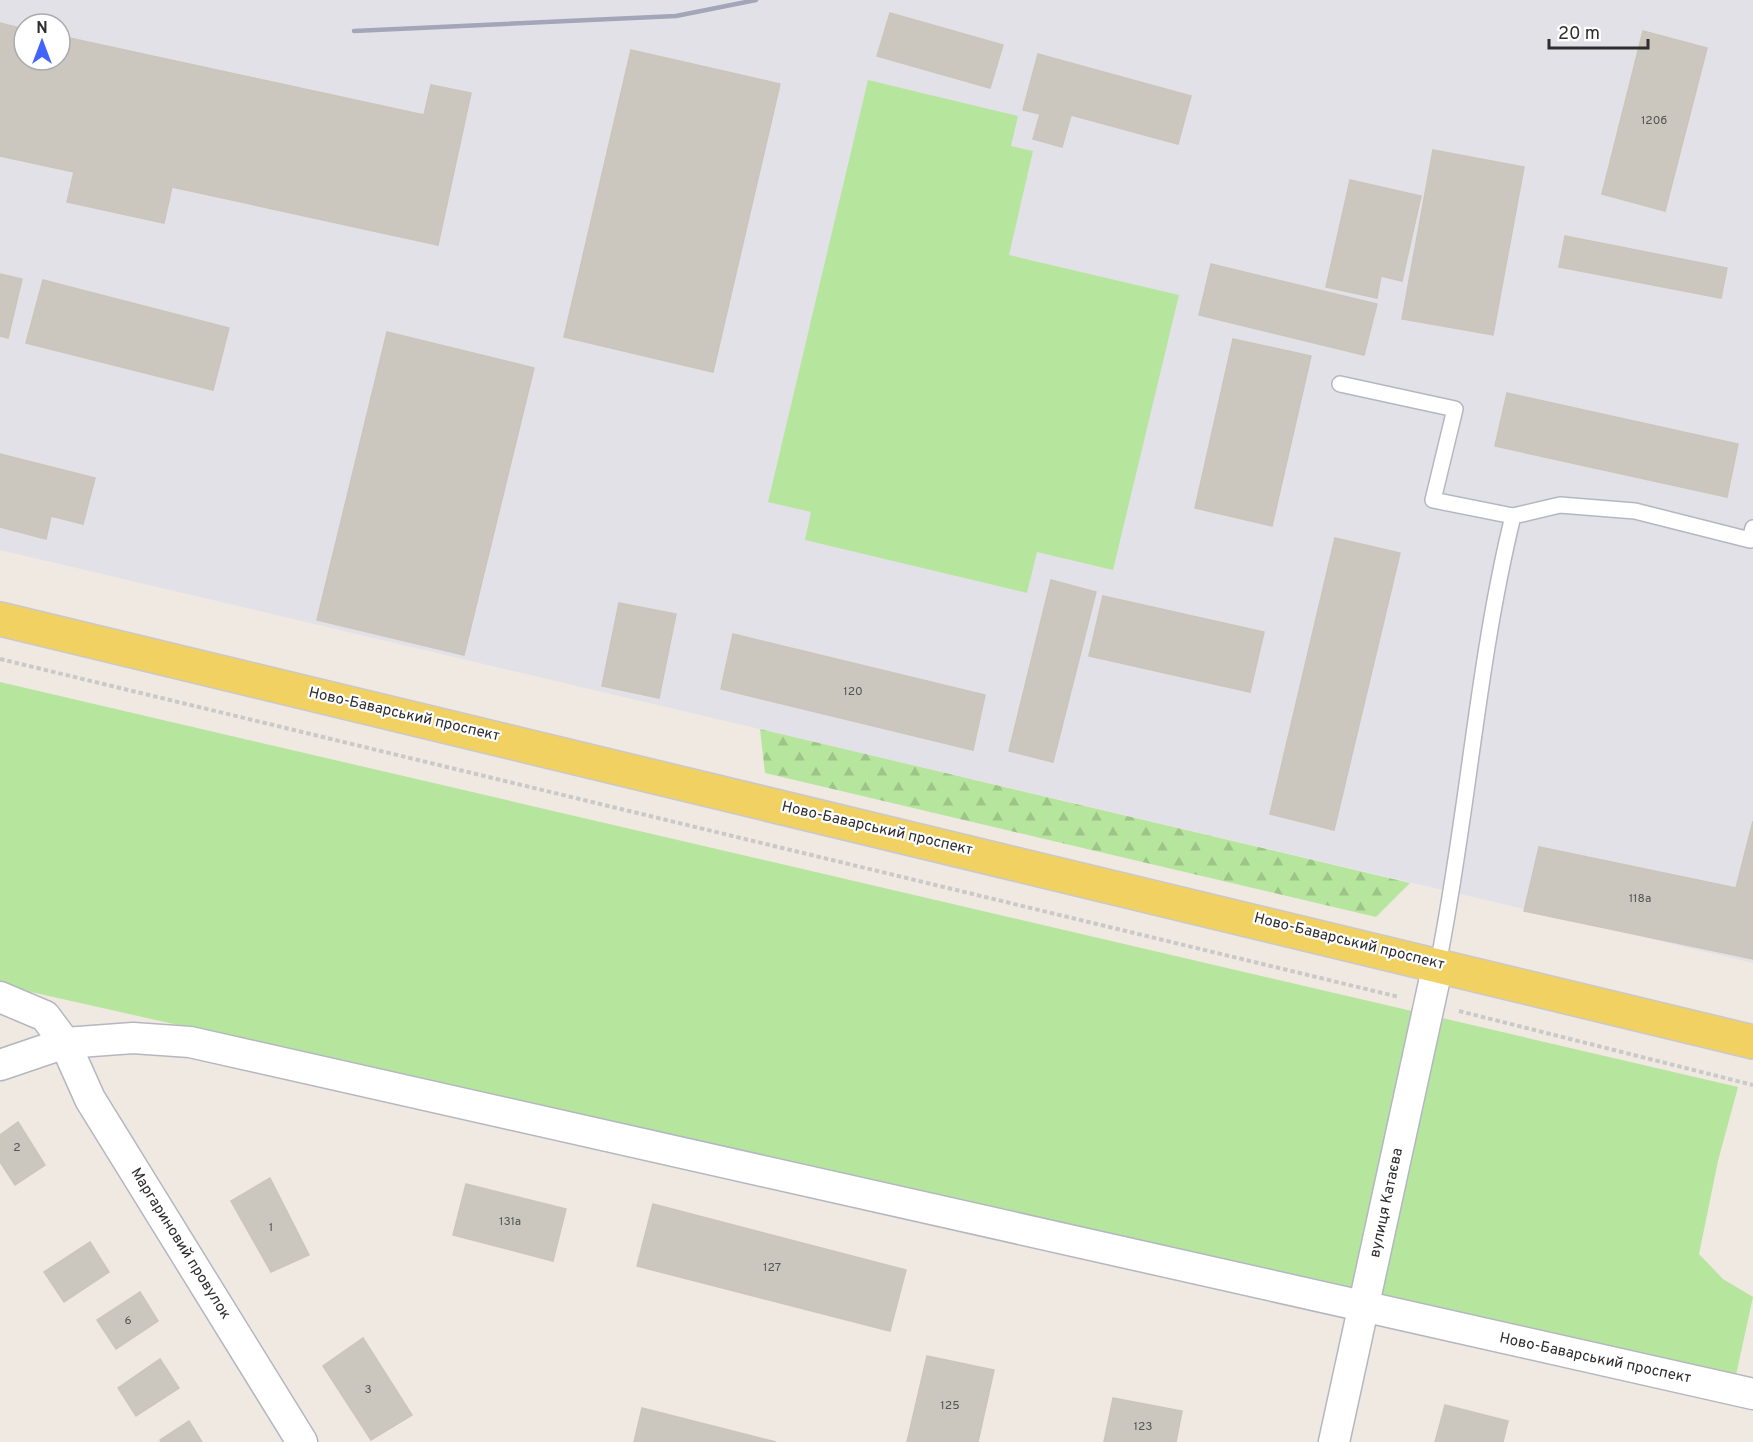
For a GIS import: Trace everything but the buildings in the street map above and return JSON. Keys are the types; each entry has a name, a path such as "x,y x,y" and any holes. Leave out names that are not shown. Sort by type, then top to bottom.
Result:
{"main road":[{"name":"Ново-Баварський проспект","path":"0,618 1753,1042"}],"street":[{"name":"вулиця Катаєва","path":"1334,1442 1365,1309 1438,964"},
{"path":"0,997 45,1016 65,1043"},
{"name":"Ново-Баварський проспект","path":"0,1065 65,1043 133,1038 190,1042 1365,1309 1753,1394"},
{"name":"Маргариновий провулок","path":"65,1043 90,1098 302,1442"}],"lane":[{"path":"1340,384 1455,410 1433,500 1513,516 1560,505 1635,511 1750,540 1753,528"},
{"path":"1438,964 1451,894 1495,589 1513,516"}],"path":[{"path":"0,659 1430,1004 1753,1085"}],"shaded area":[{"path":"0,0 1753,0 1753,963 0,550"}],"green space":[{"path":"868,80 1018,116 1011,146 1033,151 1009,255 1179,295 1113,570 1037,552 1027,593 805,540 811,512 768,502"},
{"path":"0,682 1738,1087 1718,1161 1699,1254 1723,1279 1753,1297 1736,1375 0,985"},
{"path":"760,729 1410,883 1376,917 765,773"}],"railway":[{"path":"354,31 676,16 756,0"}]}
